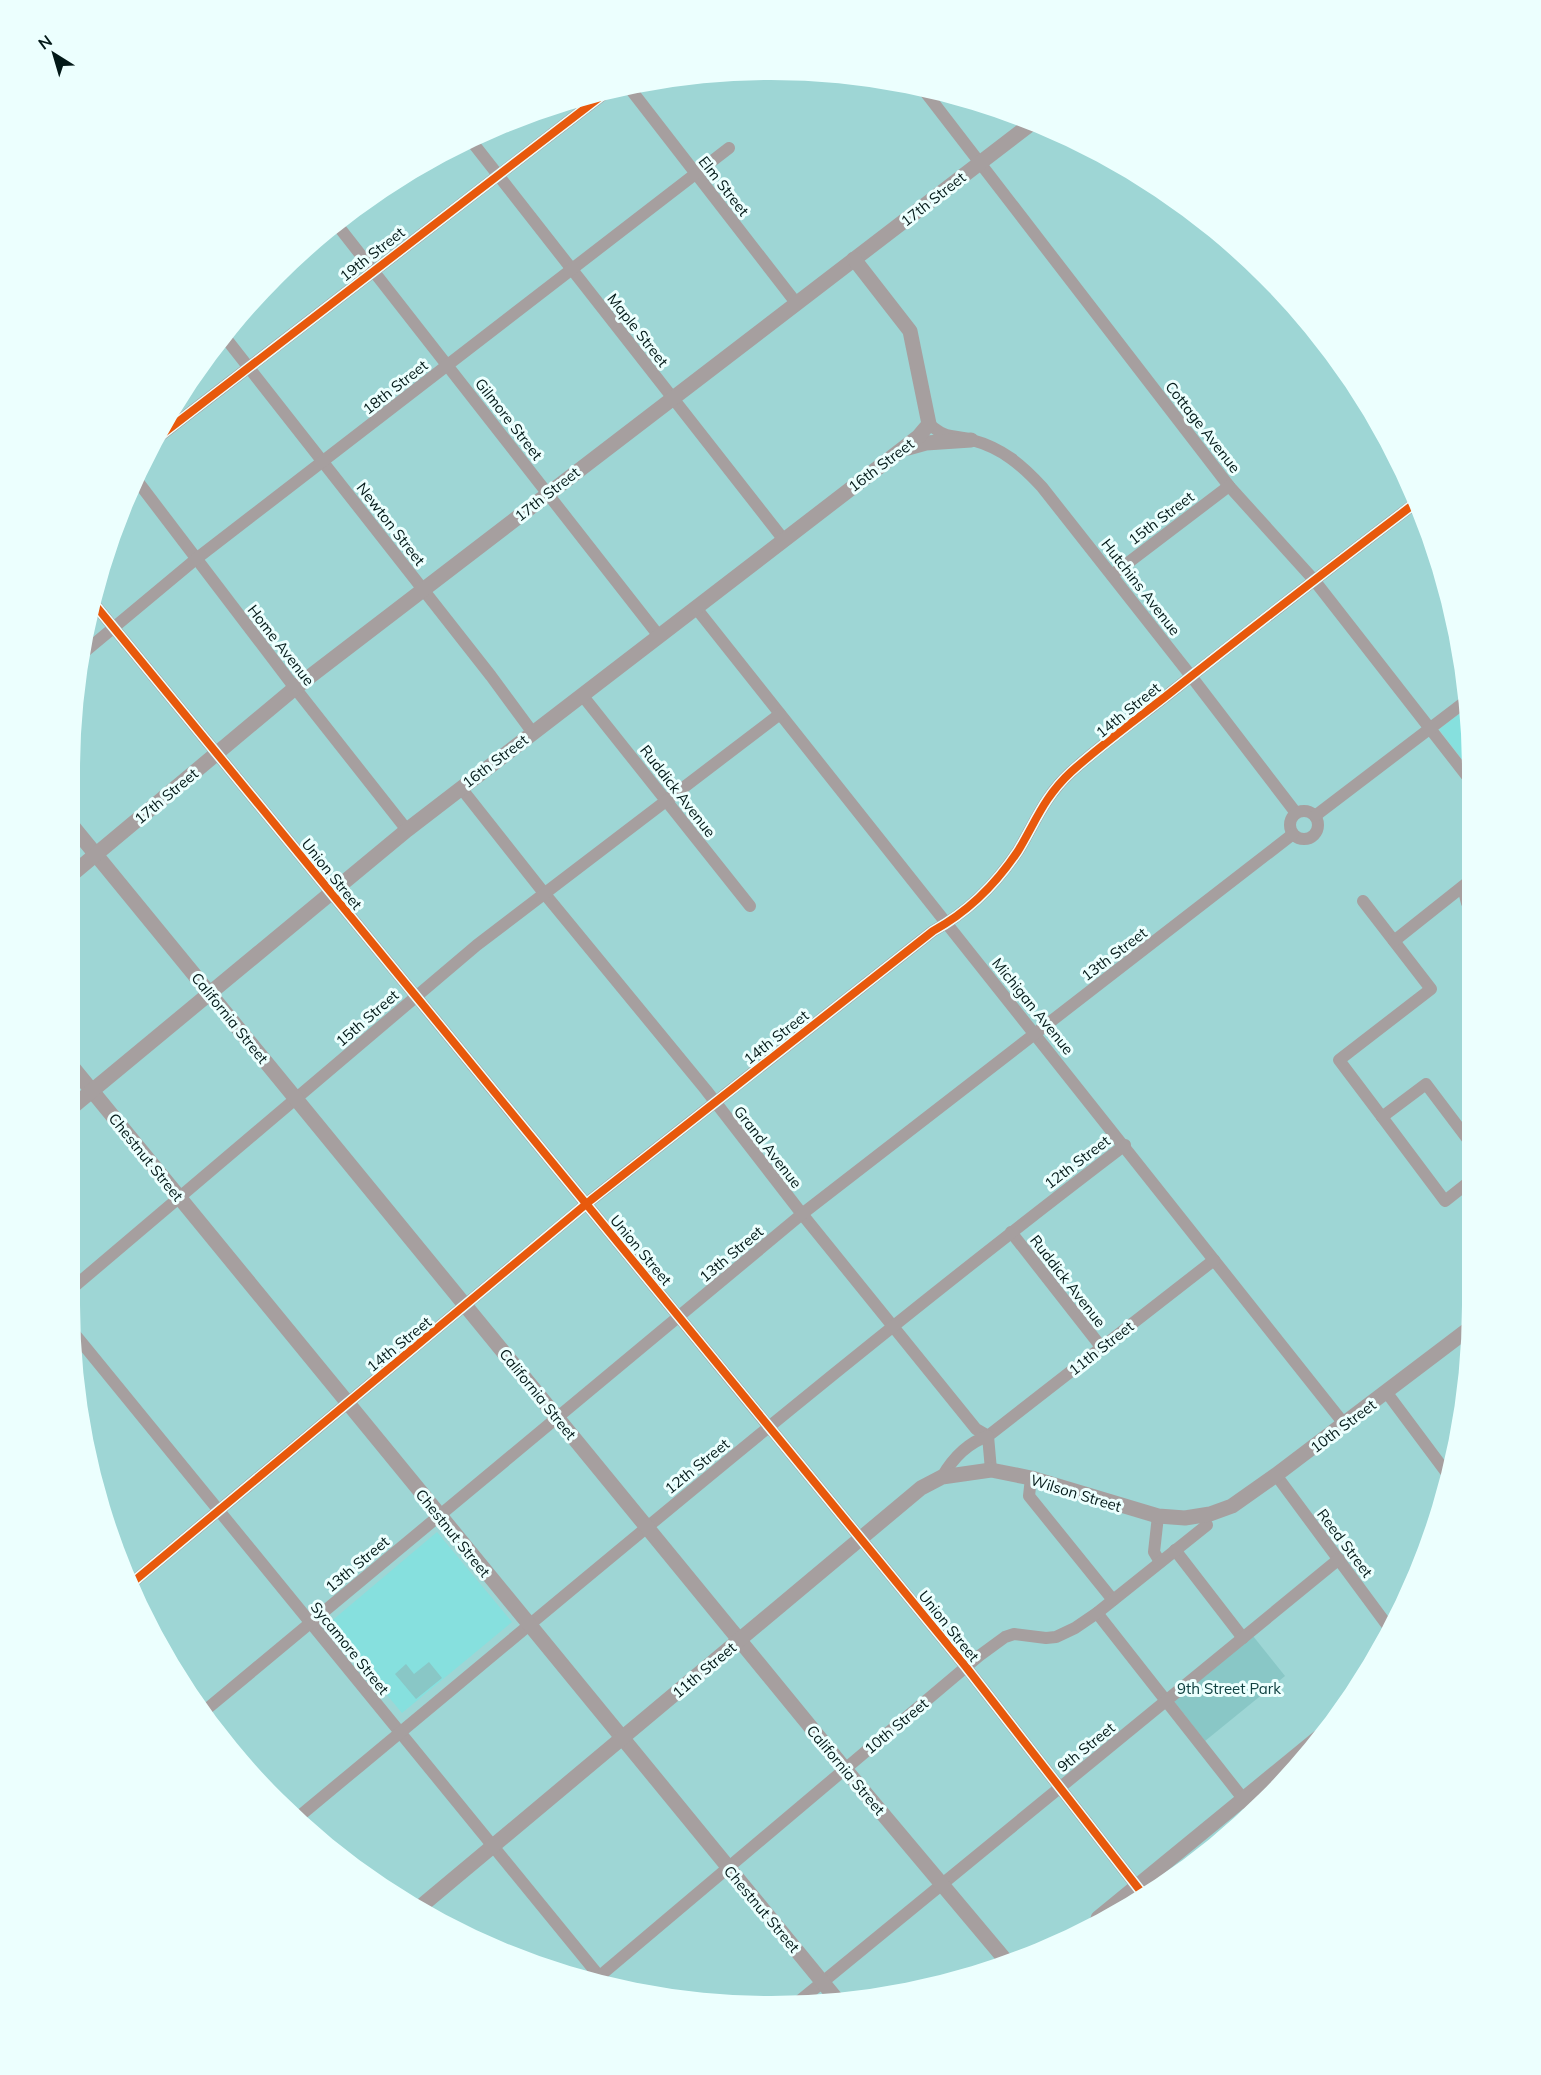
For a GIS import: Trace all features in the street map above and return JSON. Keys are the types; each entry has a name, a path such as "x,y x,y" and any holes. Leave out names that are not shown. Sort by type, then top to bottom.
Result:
{"street":[{"name":"Elm Street","path":"633,94 797,304"},
{"name":"Cottage Avenue","path":"930,99 1229,486 1314,580 1462,770"},
{"name":"19th Street","path":"170,428 592,103"},
{"name":"17th Street","path":"80,868 295,688 1025,128"},
{"name":"Maple Street","path":"475,146 784,540"},
{"name":"18th Street","path":"91,646 196,559 729,148"},
{"name":"Gilmore Street","path":"341,230 659,636"},
{"path":"854,259 910,331 929,424"},
{"name":"Newton Street","path":"229,342 491,676 533,733"},
{"name":"Hutchins Avenue","path":"929,424 942,435 971,440 1000,450 1022,466 1042,487 1296,813"},
{"name":"16th Street","path":"80,1100 407,830 918,437 929,424"},
{"path":"900,451 926,443 971,440"},
{"name":"Home Avenue","path":"141,486 407,830"},
{"name":"15th Street","path":"1112,575 1229,486"},
{"name":"14th Street","path":"137,1579 586,1205 714,1102 986,892 1019,849 1043,804 1071,772 1410,507"},
{"name":"Michigan Avenue","path":"696,608 1125,1145 1345,1425"},
{"name":"Union Street","path":"99,609 966,1667 1138,1889"},
{"name":"Ruddick Avenue","path":"582,695 750,906"},
{"path":"1315,816 1458,707"},
{"name":"15th Street","path":"80,1282 415,996 544,893 780,714"},
{"name":"Grand Avenue","path":"460,788 976,1430 988,1436"},
{"path":"1305,811 1315,816 1318,827 1314,835 1301,839 1290,830 1290,821 1296,813 1305,811"},
{"name":"13th Street","path":"209,1707 802,1214 1016,1051 1293,834"},
{"name":"California Street","path":"80,835 556,1418 1002,1956"},
{"path":"1394,941 1462,888"},
{"path":"1364,901 1431,989 1339,1060 1445,1201 1462,1188"},
{"name":"Chestnut Street","path":"80,1076 831,1993"},
{"path":"1382,1118 1426,1084 1462,1132"},
{"name":"12th Street","path":"303,1813 646,1527 892,1326 1125,1145"},
{"name":"Ruddick Avenue","path":"1011,1232 1102,1348"},
{"name":"11th Street","path":"425,1903 921,1488 942,1476 951,1461 975,1440 988,1436 1214,1260"},
{"name":"10th Street","path":"605,1975 845,1769 1005,1637 1014,1634 1056,1637 1075,1628 1097,1613 1209,1520 1276,1475 1460,1340"},
{"name":"Sycamore Street","path":"81,1342 493,1846 593,1972"},
{"path":"1387,1393 1442,1466"},
{"path":"988,1436 991,1470"},
{"name":"Wilson Street","path":"942,1476 991,1470 1032,1478 1158,1516 1209,1520"},
{"name":"Reed Street","path":"1276,1475 1384,1621"},
{"path":"1032,1478 1029,1496 1113,1600"},
{"path":"1158,1516 1154,1552 1160,1562"},
{"path":"1175,1550 1242,1638"},
{"name":"9th Street","path":"808,1994 1339,1559"},
{"path":"1097,1613 1248,1804"},
{"path":"1149,1882 1244,1807"}],"shaded area":[{"path":"1459,714 1461,759 1439,729"},
{"path":"437,1532 512,1622 402,1713 328,1624"}],"green space":[{"name":"9th Street Park","path":"1253,1636 1285,1676 1205,1741 1173,1700"},
{"path":"429,1662 442,1678 416,1699 395,1674 406,1664 414,1674"}],"cycle path":[{"path":"171,428 592,103"},
{"path":"137,1579 591,1200 933,931 969,906 991,886 1009,863 1047,800 1071,772 1410,507"},
{"path":"99,610 966,1667 1139,1889"}]}
